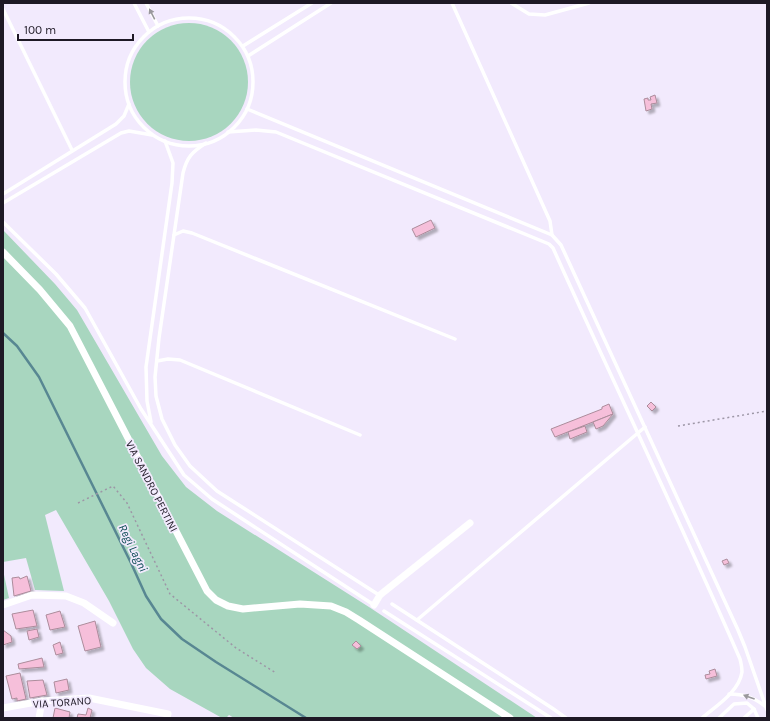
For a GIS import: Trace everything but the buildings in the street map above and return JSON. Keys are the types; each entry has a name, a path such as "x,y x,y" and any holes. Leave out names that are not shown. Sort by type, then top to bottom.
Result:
{"street":[{"name":"VIA SANDRO PERTINI","path":"3,252 40,290 70,326 206,591 216,600 228,606 243,609 300,604 331,606 346,612 510,718"},
{"path":"374,605 380,596 470,523"},
{"path":"3,605 32,595 66,596 84,603 113,623"},
{"name":"VIA TORANO","path":"3,708 42,701 89,698 167,716"},
{"path":"39,718 42,701"}],"lane":[{"path":"134,3 148,32"},
{"path":"146,3 158,26"},
{"path":"243,46 312,3"},
{"path":"248,56 331,3"},
{"path":"452,3 550,221 552,235"},
{"path":"511,3 529,14 545,15 589,3"},
{"path":"3,10 72,150"},
{"path":"188,18 204,19 219,25 228,31 243,46 252,69 252,96 247,109 239,122 218,139 206,143 185,146 165,141 144,127 135,116 129,104 125,88 125,72 130,57 138,43 148,32 158,26 173,20 188,18"},
{"path":"3,194 116,124 124,116 129,104"},
{"path":"247,109 552,235 561,245 740,636 766,708"},
{"path":"228,132 256,130 276,132 549,244 553,248 637,434 694,554 740,660 742,670 739,682 734,690 702,718"},
{"path":"3,203 121,133 129,131 154,135"},
{"path":"151,425 147,401 146,367 172,183 172,163 165,141"},
{"path":"206,143 194,151 186,161 174,235 155,377 156,396 162,419 175,445 190,466 217,491 380,596"},
{"path":"3,222 56,274 85,308 141,409 184,475 212,499 374,605"},
{"path":"174,235 183,231 192,233 455,339"},
{"path":"157,361 168,359 180,360 360,434"},
{"path":"417,620 645,428"},
{"path":"392,604 566,718"},
{"path":"384,610 551,718"},
{"path":"729,694 748,696 758,701 766,708"},
{"path":"719,718 734,704 747,703 754,709 758,718"},
{"path":"744,718 754,709"}],"path":[{"path":"678,426 767,411"},
{"path":"78,503 113,486 127,503 170,594 236,648 276,673"}],"green space":[{"path":"189,23 200,24 211,28 222,33 231,40 238,49 243,60 247,71 247,93 243,104 238,115 231,124 222,131 211,136 200,140 189,141 178,140 167,136 156,131 147,124 140,115 135,104 131,93 130,82 131,71 135,60 140,49 147,40 156,33 167,28 178,24"},
{"path":"3,230 55,284 77,310 162,456 186,487 217,511 369,607 537,718 234,718 229,715 226,718 222,718 170,689 146,668 133,649 109,601 56,510 45,515 64,591 35,590 26,558 3,562"},
{"path":"3,570 9,598 3,600"}],"waterway":[{"name":"Regi Lagni","path":"3,333 17,346 39,377 146,596 161,619 182,639 306,718"}]}
